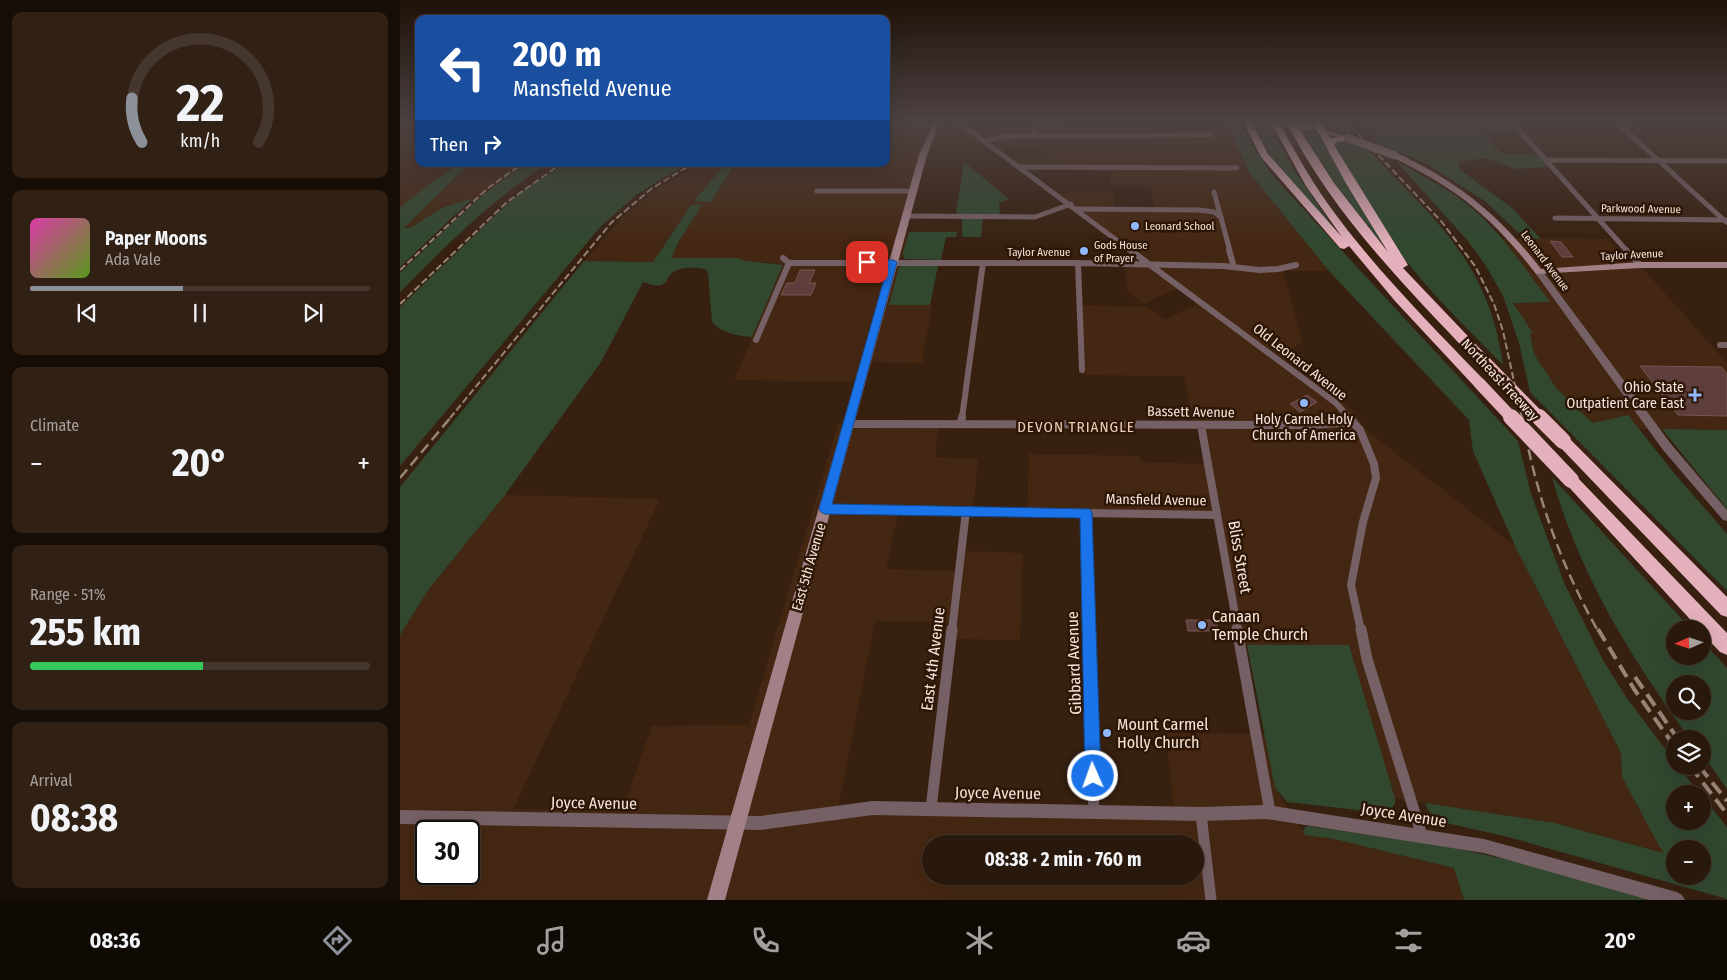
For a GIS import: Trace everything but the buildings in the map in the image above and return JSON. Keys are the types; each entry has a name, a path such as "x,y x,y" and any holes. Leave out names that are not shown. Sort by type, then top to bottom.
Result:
{"highway":[{"path":"1270,161 1308,208 1375,278 1395,293"},
{"name":"Northeast Freeway","path":"1296,161 1325,207 1395,293 1727,646"},
{"name":"Northeast Freeway","path":"1313,161 1321,176 1355,221 1403,278 1727,609"},
{"path":"1339,161 1396,256 1479,356"}],"main road":[{"name":"East 5th Avenue","path":"716,900 921,161"},
{"name":"Leonard Avenue","path":"1406,161 1437,177 1480,206 1509,234 1539,272"},
{"name":"Taylor Avenue","path":"1539,272 1640,266 1726,266"}],"street":[{"name":"Old Leonard Avenue","path":"1012,161 1336,403 1364,438 1374,464 1376,478 1363,522 1351,585 1367,659 1422,836"},
{"path":"1547,161 1640,266"},
{"path":"1659,161 1726,221"},
{"path":"1020,167 1237,168"},
{"path":"817,191 913,192"},
{"path":"1214,192 1234,267"},
{"path":"906,216 1035,217 1074,207 1199,210 1214,212 1221,217"},
{"name":"Parkwood Avenue","path":"1555,218 1726,221"},
{"path":"756,340 789,263 783,258"},
{"name":"Taylor Avenue","path":"789,263 1078,263 1274,269 1296,265"},
{"path":"961,424 984,263"},
{"path":"1078,263 1082,370"},
{"name":"Leonard Avenue","path":"1539,272 1668,447 1727,517"},
{"name":"Bassett Avenue","path":"848,424 1311,425 1353,422"},
{"name":"Bliss Street","path":"1201,425 1270,812"},
{"name":"Mansfield Avenue","path":"825,509 1217,515"},
{"name":"East 4th Avenue","path":"931,809 966,511"},
{"name":"Gibbard Avenue","path":"1086,513 1094,813"},
{"name":"Joyce Avenue","path":"400,817 760,823 873,808 1094,813 1201,814 1270,812 1484,846 1677,900"},
{"path":"1201,814 1211,900"}],"shaded area":[{"path":"400,161 415,161 415,167 454,167 435,180 400,207"},
{"path":"890,161 921,161 902,231 909,232 890,304 932,305 922,363 872,362 851,382 734,380 783,266 778,263 740,260 738,258 671,258 679,241 702,206 691,205 653,262 584,261 626,214 660,187 695,167 722,167 705,186 711,202 733,167 890,167"},
{"path":"1011,161 1244,161 1249,172 1329,271 1283,271 1303,343 1280,354 1337,396 1355,413 1366,430 1515,546 1621,753 1622,777 1663,853 1555,823 1395,798 1349,645 1240,645 1218,514 1027,513 1029,454 1140,456 1141,462 1208,464 1201,424 1193,424 1184,376 1082,375 1081,305 1148,307 1165,319 1201,303 1180,287 1144,304 1127,291 1125,263 1148,263 1054,193 1113,193 1114,210 1155,210 1151,186 1111,185 1111,169 1021,168"},
{"path":"466,167 522,167 480,198 473,198 442,208 410,228 403,228"},
{"path":"1502,239 1608,239 1627,260 1645,271 1727,363 1727,430 1639,429 1628,415 1593,423 1557,389 1534,354 1530,333 1532,332 1513,302 1549,302"},
{"path":"838,424 939,424 935,457 978,459 973,512 899,510 886,569 960,571 961,551 1023,553 1020,640 953,639 955,622 875,621 838,809 1174,812 1166,733 1265,734 1275,788 1305,835 1334,839 1454,868 1464,900 400,900 400,635 429,589 505,495 660,499 513,809 622,811 652,726 749,725"}],"green space":[{"path":"1244,161 1263,161 1282,186 1518,441 1531,494 1565,585 1603,660 1626,697 1666,750 1666,775 1685,775 1693,785 1666,785 1666,830 1711,830 1711,807 1727,827 1727,899 1678,885 1711,885 1711,840 1666,840 1666,882 1508,837 1438,821 1428,810 1425,803 1555,823 1663,853 1622,777 1621,753 1515,546 1473,451 1469,420 1329,271 1249,172"},
{"path":"1273,161 1289,161 1335,230"},
{"path":"1321,161 1334,161 1384,243 1383,245 1335,184"},
{"path":"1344,161 1379,161 1450,238 1468,264 1486,298 1499,342 1503,365 1462,324 1411,267 1382,227"},
{"path":"1396,161 1456,196 1474,210 1514,254 1550,302 1513,303 1533,333 1530,333 1534,354 1557,389 1593,423 1628,415 1674,473 1727,534 1727,591 1530,392 1519,343 1503,296 1486,266 1467,240"},
{"path":"1420,161 1466,161 1459,162 1459,169 1511,207 1541,239 1524,238 1485,201"},
{"path":"1493,161 1543,161 1548,167 1516,169"},
{"path":"964,162 1009,199 999,203 1000,215 958,214 956,212"},
{"path":"454,167 466,167 404,228 410,228 442,208 473,198 400,267 400,207"},
{"path":"521,167 543,167 488,208 400,292 400,273 476,201"},
{"path":"560,167 681,167 637,194 601,226 400,466 400,307 525,189"},
{"path":"722,167 733,167 711,202 694,201"},
{"path":"691,205 702,205 679,241 671,258 738,258 741,260 783,265 752,337 736,335 725,331 712,322 708,273 705,269 677,270 669,276 666,282 660,285 643,282 601,362 505,495 429,589 400,635 400,487 584,261 653,262"},
{"path":"962,217 983,217 981,237 964,237 962,235"},
{"path":"909,232 957,232 956,237 946,237 941,260 904,259 903,254"},
{"path":"938,266 930,305 889,305 899,267"},
{"path":"1662,429 1727,430 1727,509"},
{"path":"1552,477 1683,620 1666,620 1666,665 1711,665 1711,651 1727,668 1727,789 1711,766 1711,730 1684,730 1677,720 1711,720 1711,675 1666,675 1666,705 1647,678 1609,614 1563,513"},
{"path":"1247,645 1349,645 1395,798 1395,803 1390,811 1385,813 1287,802 1275,788"},
{"path":"1307,826 1447,846 1526,864 1649,900 1464,900 1454,868 1334,839 1305,835 1303,830"}],"railway":[{"path":"1384,161 1441,221 1475,266 1494,304 1503,331 1522,418"},
{"path":"400,270 488,188 518,167"},
{"path":"400,304 507,202 557,167"},
{"path":"450,418 611,223 651,189 687,167"},
{"path":"400,478 451,417"},
{"path":"1522,417 1534,473 1551,527 1572,579 1598,631"},
{"path":"1598,629 1634,689 1666,734"},
{"path":"1635,677 1672,730"},
{"path":"1697,775 1727,814"},
{"path":"1706,775 1727,801"}],"place":[{"name":"Leonard School","path":"1135,226"},
{"name":"Gods House of Prayer","path":"1084,251"},
{"name":"Ohio State Outpatient Care East","path":"1695,395"},
{"name":"Holy Carmel Holy Church of America","path":"1304,403"},
{"name":"Canaan Temple Church","path":"1202,625"},
{"name":"Mount Carmel Holly Church","path":"1107,733"}],"district":[{"name":"DEVON TRIANGLE","path":"1076,427"}],"route":[{"path":"867,262 893,262 825,509 1086,513 1093,776"}]}
